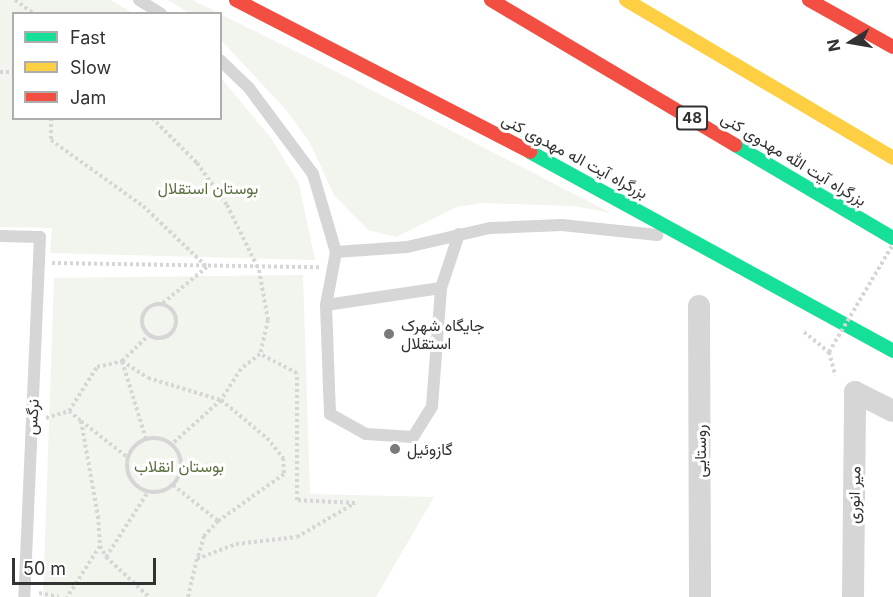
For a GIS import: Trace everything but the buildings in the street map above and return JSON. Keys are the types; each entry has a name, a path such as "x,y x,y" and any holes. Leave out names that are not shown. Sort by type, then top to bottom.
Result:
{"main road":[{"name":"بزرگراه آیت اله مهدوی کنی","path":"236,0 420,91 893,351"},
{"name":"بزرگراه آیت الله مهدوی کنی","path":"491,0 893,238"},
{"path":"626,0 893,158"},
{"path":"809,0 893,47"}],"street":[{"name":"روستایی","path":"699,306 700,597"},
{"name":"میر انوری","path":"853,597 855,392 893,411"}],"lane":[{"path":"139,0 158,12"},
{"path":"222,62 249,88 313,174 336,252 326,305 330,414 366,434 413,437 432,406 441,288 459,234"},
{"path":"336,252 407,247 459,234 562,225 630,230 702,244"},
{"name":"نرگس","path":"0,237 40,237 24,597"},
{"path":"326,305 441,288"}],"path":[{"path":"15,0 31,12"},
{"path":"51,120 51,140 143,207 207,267"},
{"path":"154,120 217,190 259,270 268,320 260,354 242,369 221,400 172,444"},
{"path":"829,352 893,244"},
{"path":"38,264 259,270 333,267"},
{"path":"149,335 144,313 162,304 207,267"},
{"path":"149,335 166,337 174,329 175,313 162,304"},
{"path":"803,333 829,352 835,375"},
{"path":"32,419 69,411 97,367 122,361 149,335"},
{"path":"197,559 236,544 297,537 355,503 297,501 297,373 260,354"},
{"path":"122,361 148,378 221,400 267,438 283,458 284,474 218,521 204,536 188,597"},
{"path":"122,361 146,439"},
{"path":"69,411 127,457 132,483 148,492"},
{"path":"81,421 100,546 106,557 149,597"},
{"path":"146,439 172,444 181,460 173,485"},
{"path":"127,457 146,439"},
{"path":"173,485 218,521"},
{"path":"106,557 148,492 173,485"},
{"path":"67,597 100,546"}],"green space":[{"name":"بوستان استقلال","path":"0,0 110,0 131,12 12,12 12,120 222,120 222,79 271,138 299,184 315,260 50,253 52,228 0,227"},
{"path":"168,0 192,0 217,12 187,12"},
{"path":"222,15 611,213 574,206 482,203 457,207 396,237 368,230 334,195 310,143 287,111 222,41"},
{"name":"بوستان انقلاب","path":"303,275 310,494 434,497 376,597 43,597 54,278"}],"traffic: fast":[{"path":"735,145 893,238"},
{"path":"530,152 893,351"}],"traffic: slow":[{"path":"626,0 893,158"}],"traffic: jam":[{"path":"236,0 530,152"},
{"path":"491,0 735,145"},
{"path":"809,0 893,47"}],"place":[{"name":"جایگاه شهرک استقلال","path":"389,334"},
{"name":"گازوئیل","path":"395,449"}]}
